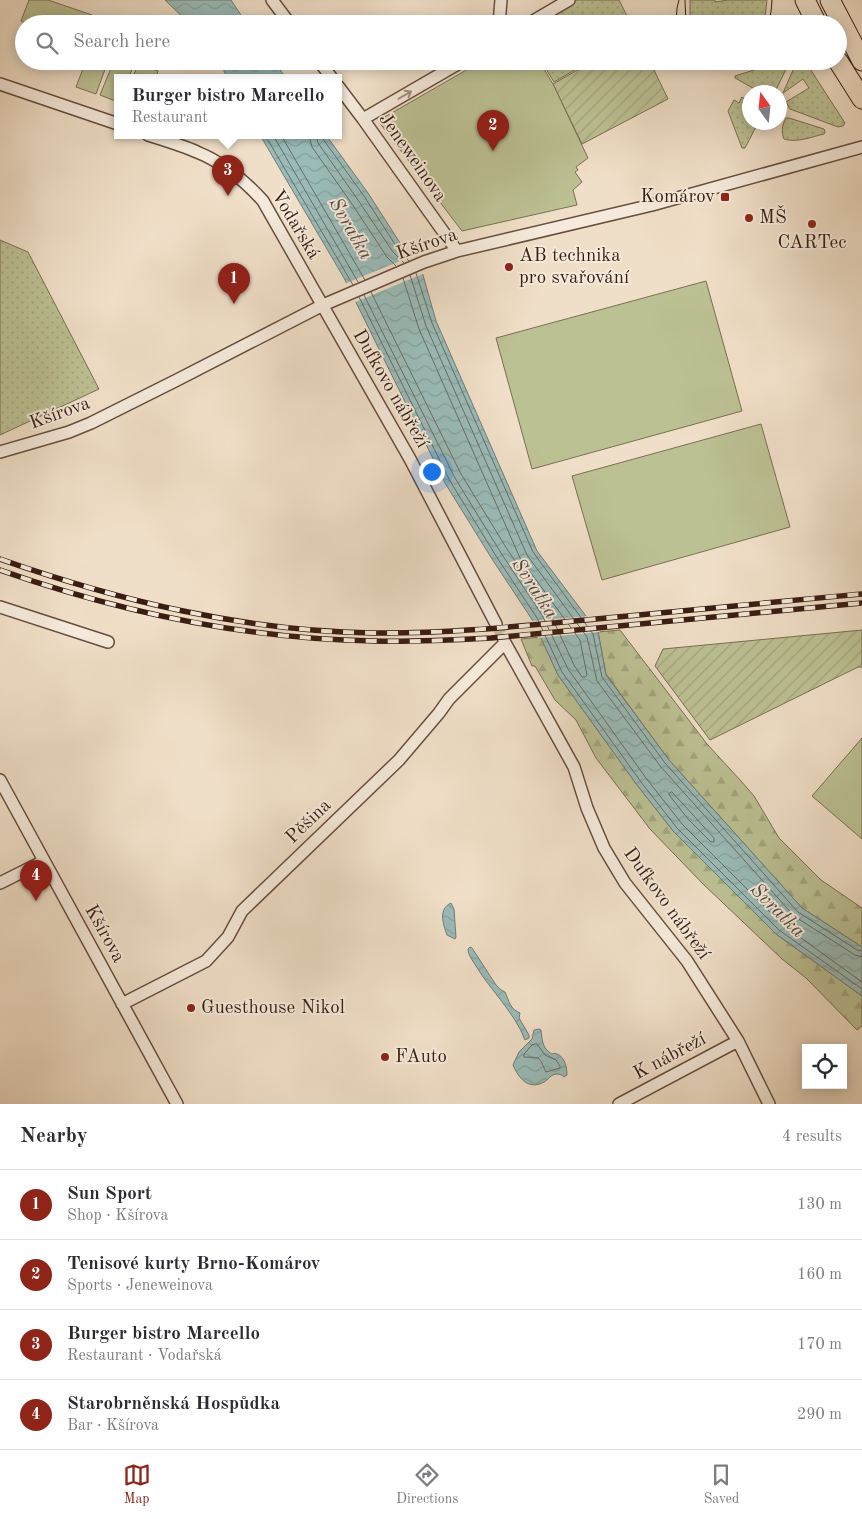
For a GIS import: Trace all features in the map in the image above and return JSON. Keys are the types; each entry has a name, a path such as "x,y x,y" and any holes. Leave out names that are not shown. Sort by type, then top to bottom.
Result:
{"main road":[{"path":"805,0 812,15"},
{"path":"830,0 838,15"},
{"path":"847,32 862,60"},
{"path":"844,70 862,99"}],"street":[{"path":"272,0 283,15"},
{"path":"499,15 500,0"},
{"path":"543,15 569,0"},
{"path":"363,119 447,70"},
{"path":"0,84 114,123"},
{"name":"Jeneweinova","path":"342,91 457,251"},
{"name":"Vodařská","path":"160,139 198,152 218,162 235,174 259,197 323,305"},
{"name":"Kšírova","path":"0,452 69,432 177,380 323,305 424,262 457,251 661,202 862,147"},
{"name":"Dufkovo nábřeží","path":"323,305 410,459 496,624"},
{"path":"0,607 108,642"},
{"name":"Dufkovo nábřeží","path":"505,642 574,767 586,808 604,848 625,883 687,961 738,1041 769,1104"},
{"name":"Pěšina","path":"122,1004 206,962 228,937 242,911 399,760 449,699 505,642"},
{"name":"Kšírova","path":"0,780 177,1104"},
{"path":"0,883 44,861"},
{"name":"K nábřeží","path":"620,1104 738,1041"}],"green space":[{"path":"29,0 48,0 92,15 23,15"},
{"path":"577,0 619,0 626,15 550,15"},
{"path":"690,0 715,0 715,2 767,0 765,15 690,15"},
{"path":"83,70 105,70 96,94 76,87"},
{"path":"110,70 132,70 130,74 114,74 114,100 100,95"},
{"path":"136,70 158,71 157,74 134,74"},
{"path":"466,70 544,70 588,158 576,167 578,170 575,172 582,182 573,190 577,205 462,231 379,122"},
{"path":"547,70 575,70 554,82"},
{"path":"577,70 654,70 668,99 582,144 553,84"},
{"path":"754,70 786,70 778,85 748,85 735,78 735,76"},
{"path":"793,70 811,70 845,123 843,126 838,127 790,109 787,101 809,88 803,79 787,90 786,85"},
{"path":"742,97 742,130 754,130 745,148 742,148 728,111 734,100 739,103"},
{"path":"787,118 824,129 825,132 824,134 794,140 784,139 782,130 787,130"},
{"path":"0,240 28,252 99,389 0,435"},
{"path":"706,281 742,411 532,469 496,338"},
{"path":"761,424 790,527 602,580 572,476"},
{"path":"620,630 707,744 754,796 779,838 821,880 862,908 862,947 802,908 669,760 606,674 598,632"},
{"path":"862,630 862,667 858,667 710,740 655,666 663,649"},
{"path":"541,637 558,675 637,785 674,832 776,934 862,996 862,1026 857,1030 806,978 782,959 703,884 650,829 596,758 576,720 555,700 535,666 532,666 521,639"},
{"path":"862,738 862,839 812,796"}],"water":[{"path":"165,0 231,0 241,15 181,15"},
{"path":"224,70 280,70 283,74 226,74"},
{"name":"Svratka","path":"262,139 329,139 368,193 423,275 436,321 537,551 598,632 606,675 669,760 802,908 862,947 862,996 776,934 674,832 637,785 558,675 533,621 445,483 344,278"},
{"path":"451,903 454,909 455,939 447,935 443,922 444,909"},
{"path":"470,947 496,985 505,992 512,1007 520,1013 519,1018 529,1038 525,1040 509,1011 476,966 469,953 468,949"},
{"path":"534,1030 541,1030 545,1048 552,1054 560,1055 564,1060 567,1075 564,1077 560,1074 555,1074 544,1082 533,1085 528,1084 521,1078 513,1065 519,1052 532,1039"}],"pier":[{"path":"415,255 425,273 353,303 344,284"},
{"path":"588,616 600,632 538,638 530,621"}],"tunnel":[{"path":"496,624 504,641"}],"tram line":[{"path":"677,15 679,0"},
{"path":"685,0 686,15"},
{"path":"770,15 772,0"}],"railway":[{"path":"0,559 91,588 183,611 277,626 373,633 484,629 862,594"},
{"path":"0,570 91,599 231,629 278,635 374,641 491,638 862,603"}],"place":[{"name":"Tenisové kurty Brno-Komárov","path":"493,151"},
{"name":"Burger bistro Marcello","path":"228,196"},
{"name":"Komárov","path":"725,197"},
{"name":"MŠ","path":"749,218"},
{"name":"CARTec","path":"812,224"},
{"name":"AB technika pro svařování","path":"509,267"},
{"name":"Sun Sport","path":"234,304"},
{"name":"Starobrněnská Hospůdka","path":"36,901"},
{"name":"Guesthouse Nikol","path":"191,1008"},
{"name":"FAuto","path":"385,1057"}]}
